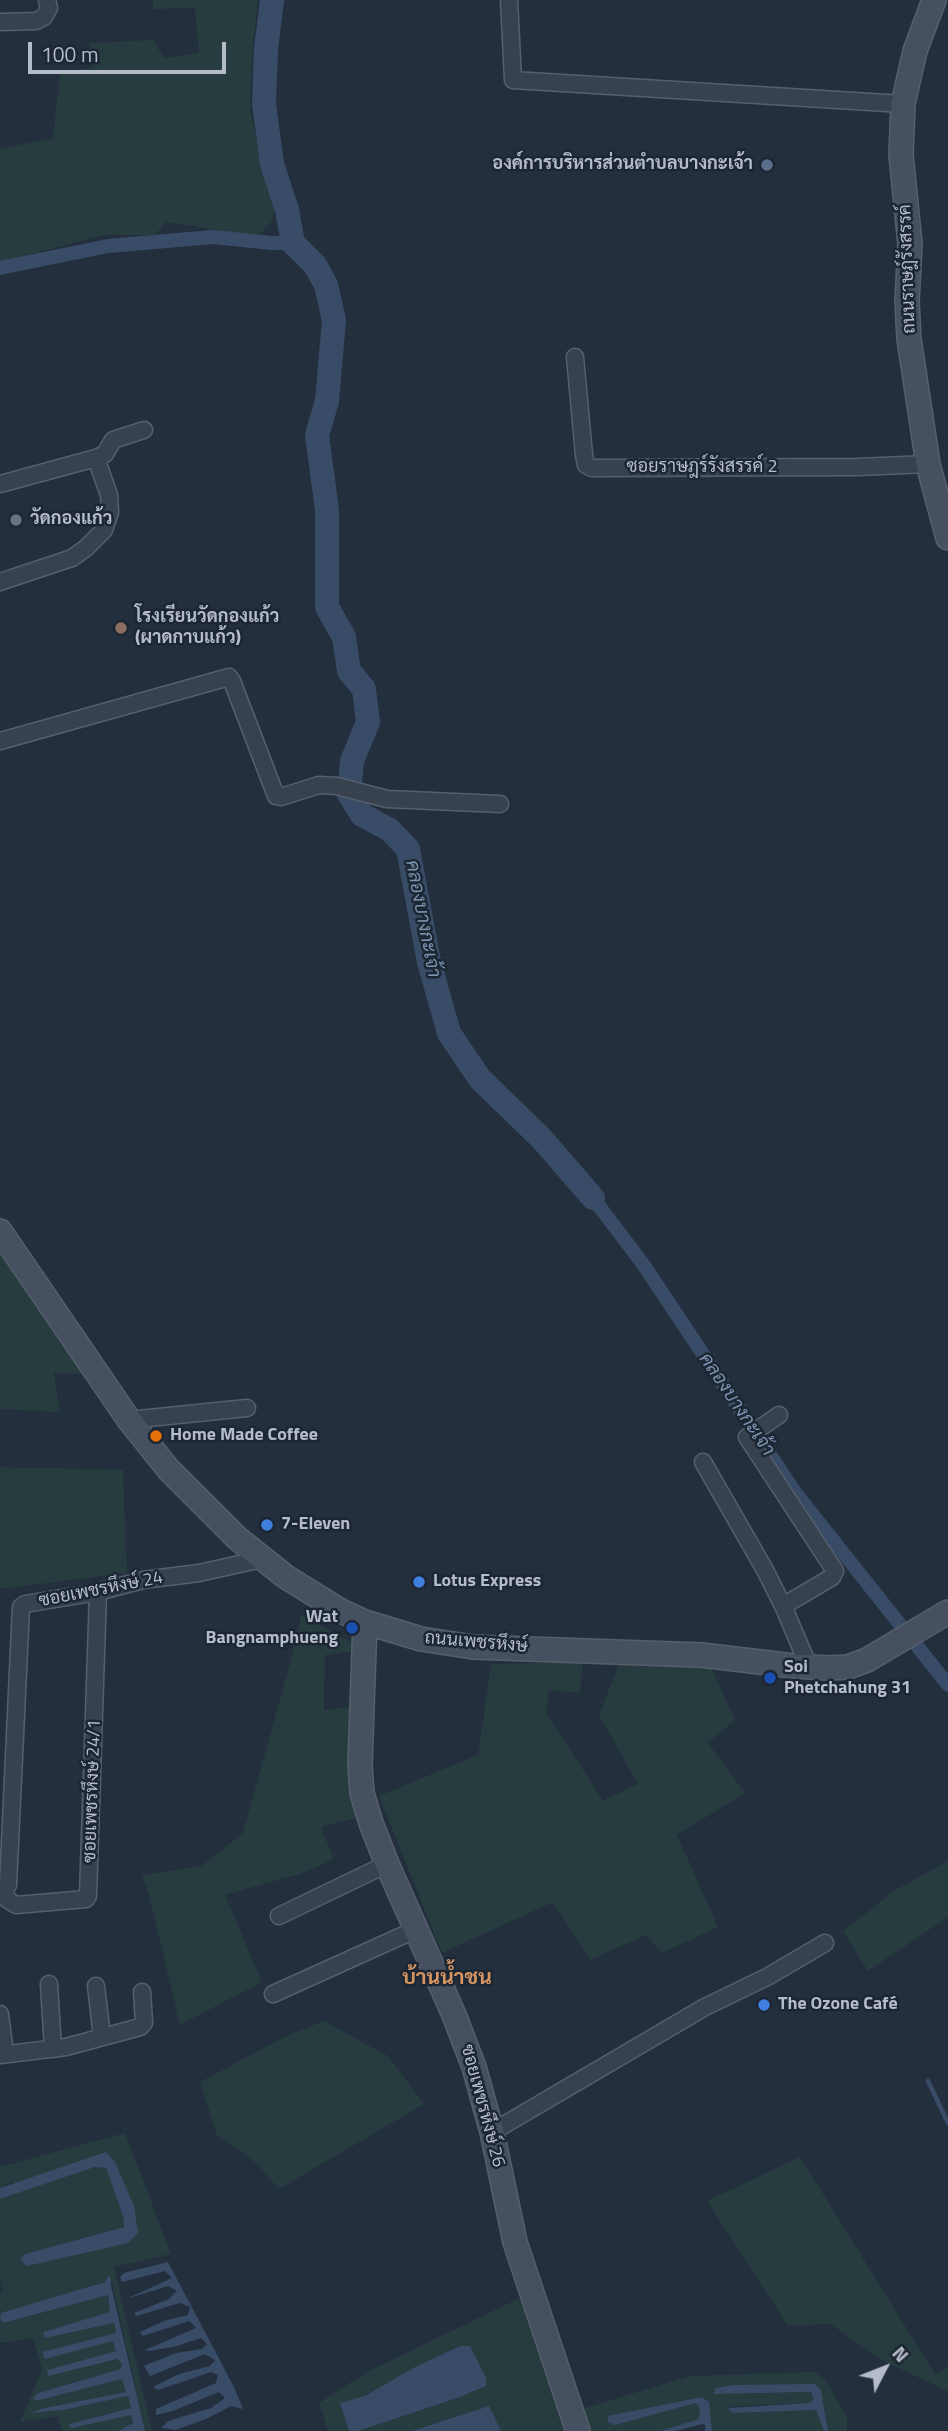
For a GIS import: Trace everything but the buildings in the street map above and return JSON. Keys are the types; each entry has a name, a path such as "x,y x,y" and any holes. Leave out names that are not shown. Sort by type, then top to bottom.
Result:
{"street":[{"path":"0,22 36,21 44,17 49,8 47,0"},
{"path":"509,0 513,80 904,104"},
{"name":"ถนนราษฎ์รังสรรค์","path":"934,0 915,51 904,104 901,155 910,244 906,301 909,339 928,464 948,538"},
{"name":"ซอยราษฎร์รังสรรค์ 2","path":"575,357 584,455 586,465 592,468 928,464"},
{"path":"0,484 96,458 104,454 113,440 144,430"},
{"path":"0,582 72,558 104,530 110,512 109,495 96,458"},
{"path":"0,741 229,677 276,796 281,797 319,785 387,799 500,804"},
{"name":"ถนนเพชรหึงษ์","path":"0,1231 130,1420 169,1469 211,1514 262,1559 309,1593 365,1622 421,1639 473,1647 701,1656 809,1667 848,1667 883,1652 948,1612"},
{"path":"130,1420 247,1408"},
{"path":"779,1415 747,1437 835,1571 832,1577 783,1606"},
{"path":"703,1462 783,1606 809,1667"},
{"name":"ซอยเพชรหึงษ์ 24","path":"2,1894 8,1885 20,1613 25,1604 262,1559"},
{"name":"ซอยเพชรหึงษ์ 24/1","path":"2,1894 16,1905 86,1899 88,1896 98,1592"},
{"name":"ซอยเพชรหึงษ์ 26","path":"365,1622 360,1765 362,1793 387,1864 474,2067 492,2132 516,2242 578,2431"},
{"path":"278,1916 387,1864"},
{"path":"273,1994 417,1929"},
{"path":"492,2132 705,2007 767,1977 825,1943"},
{"path":"49,1984 53,2049"},
{"path":"96,1986 102,2037"},
{"path":"0,2014 3,2054 53,2049 140,2027 144,2023 142,1992"}],"green space":[{"path":"153,0 258,0 250,109 260,155 276,206 272,221 257,237 166,222 155,235 105,235 0,262 0,148 53,139 60,72 93,68 90,43 153,40 164,58 199,53 195,8 153,9"},
{"path":"0,1253 85,1374 54,1373 60,1412 0,1409"},
{"path":"0,1467 123,1470 127,1573 0,1589"},
{"path":"301,1615 354,1644 351,1652 325,1655 324,1710 352,1707 360,1817 321,1827 334,1859 303,1873 225,1895 262,1982 180,2025 142,1875 202,1866 243,1833"},
{"path":"583,1662 580,1693 549,1690 546,1712 603,1801 638,1784 599,1715 619,1664 711,1667 735,1720 708,1743 745,1793 677,1835 718,1927 662,1953 646,1935 590,1960 553,1902 442,1953 379,1796 478,1755 491,1664"},
{"path":"948,1861 948,1917 868,1971 843,1931 894,1891"},
{"path":"324,2021 388,2056 424,2104 279,2189 253,2160 217,2135 200,2082 286,2036"},
{"path":"125,2133 171,2254 114,2267 152,2431 145,2431 111,2278 108,2276 106,2281 0,2319 0,2293 3,2291 0,2279 0,2199 95,2167 106,2168 123,2216 115,2162 0,2188 0,2167","holes":["123,2216 127,2243 25,2254 124,2227"]},
{"path":"800,2157 935,2374 948,2367 948,2391 879,2359 831,2324 788,2326 707,2201"},
{"path":"108,2295 111,2312 44,2332 45,2338 114,2323 116,2333 43,2352 45,2359 113,2340 116,2351 47,2370 48,2375 117,2359 122,2364 121,2370 38,2393 36,2401 123,2378 127,2392 34,2412 63,2410 128,2396 131,2408 69,2424 131,2415 133,2423 118,2431 62,2431 58,2416 20,2422 42,2369 33,2338 0,2343 0,2319 4,2323"},
{"path":"526,2295 574,2431 501,2431 489,2406 412,2431 358,2431 486,2386 470,2346 460,2346 413,2368 365,2396 340,2403 349,2431 328,2431 319,2403 367,2372"},
{"path":"814,2372 826,2380 847,2418 847,2431 828,2431 821,2390 815,2384 714,2394 811,2392 814,2400 809,2403 732,2406 729,2409 732,2413 816,2410 825,2431 712,2431 709,2402 702,2397 615,2425 696,2403 700,2408 699,2419 660,2431 584,2431 579,2410 690,2376"}],"water":[{"path":"106,2152 115,2162 134,2206 138,2233 128,2243 27,2266 20,2259 25,2254 124,2227 123,2216 106,2168 95,2167 0,2199 0,2188"},
{"path":"168,2262 243,2409 231,2406 176,2430 161,2428 168,2421 211,2408 225,2398 219,2392 156,2415 156,2409 216,2383 218,2375 211,2372 158,2390 153,2387 179,2374 210,2366 215,2360 205,2354 150,2376 144,2366 176,2353 202,2349 207,2344 201,2338 177,2346 145,2350 196,2328 189,2321 143,2336 140,2332 164,2321 188,2315 190,2307 180,2303 136,2316 134,2313 169,2299 177,2291 168,2286 126,2299 172,2278 165,2271 122,2282 120,2277 124,2273"},
{"path":"108,2276 111,2278 145,2431 118,2431 133,2423 131,2415 71,2428 69,2424 131,2408 128,2396 63,2410 31,2413 126,2392 122,2379 36,2401 33,2398 38,2393 121,2369 122,2364 117,2359 48,2376 47,2370 116,2351 113,2341 45,2359 42,2352 116,2333 114,2323 45,2338 43,2332 110,2312 108,2295 3,2323 0,2319 1,2313 105,2282"},
{"path":"460,2346 470,2346 486,2378 486,2386 358,2431 349,2431 340,2403 365,2396 413,2368"},
{"path":"815,2384 821,2390 828,2431 824,2431 816,2410 732,2413 728,2408 809,2403 814,2400 811,2392 714,2394 716,2388 733,2385"},
{"path":"702,2397 709,2402 712,2431 705,2431 705,2425 702,2424 676,2431 660,2431 699,2419 700,2408 696,2403 615,2425 608,2422 608,2416"},
{"path":"489,2406 501,2431 412,2431"}],"waterway":[{"name":"คลองบางกะเจ้า","path":"272,0 266,49 264,104 272,164 287,210 293,243 315,265 326,285 334,320 327,401 317,435 327,510 327,607 344,637 349,671 364,689 368,722 352,761 349,794 362,815 390,830 408,849 429,962 449,1033 480,1079 541,1138 593,1198"},
{"path":"0,268 108,246 213,237 293,243"},
{"name":"คลองบางกะเจ้า","path":"593,1198 643,1264 794,1491 948,1685"},
{"path":"928,2081 948,2123"}],"place":[{"name":"องค์การบริหารส่วนตำบลบางกะเจ้า","path":"767,165"},
{"name":"วัดกองแก้ว","path":"16,520"},
{"name":"โรงเรียนวัดกองแก้ว (ผาดกาบแก้ว)","path":"121,628"},
{"name":"Home Made Coffee","path":"156,1436"},
{"name":"7-Eleven","path":"267,1525"},
{"name":"Lotus Express","path":"419,1582"},
{"name":"Wat Bangnamphueng","path":"352,1628"},
{"name":"Soi Phetchahung 31","path":"770,1678"},
{"name":"The Ozone Café","path":"764,2005"}],"district":[{"name":"บ้านน้ำชน","path":"447,1979"}]}
